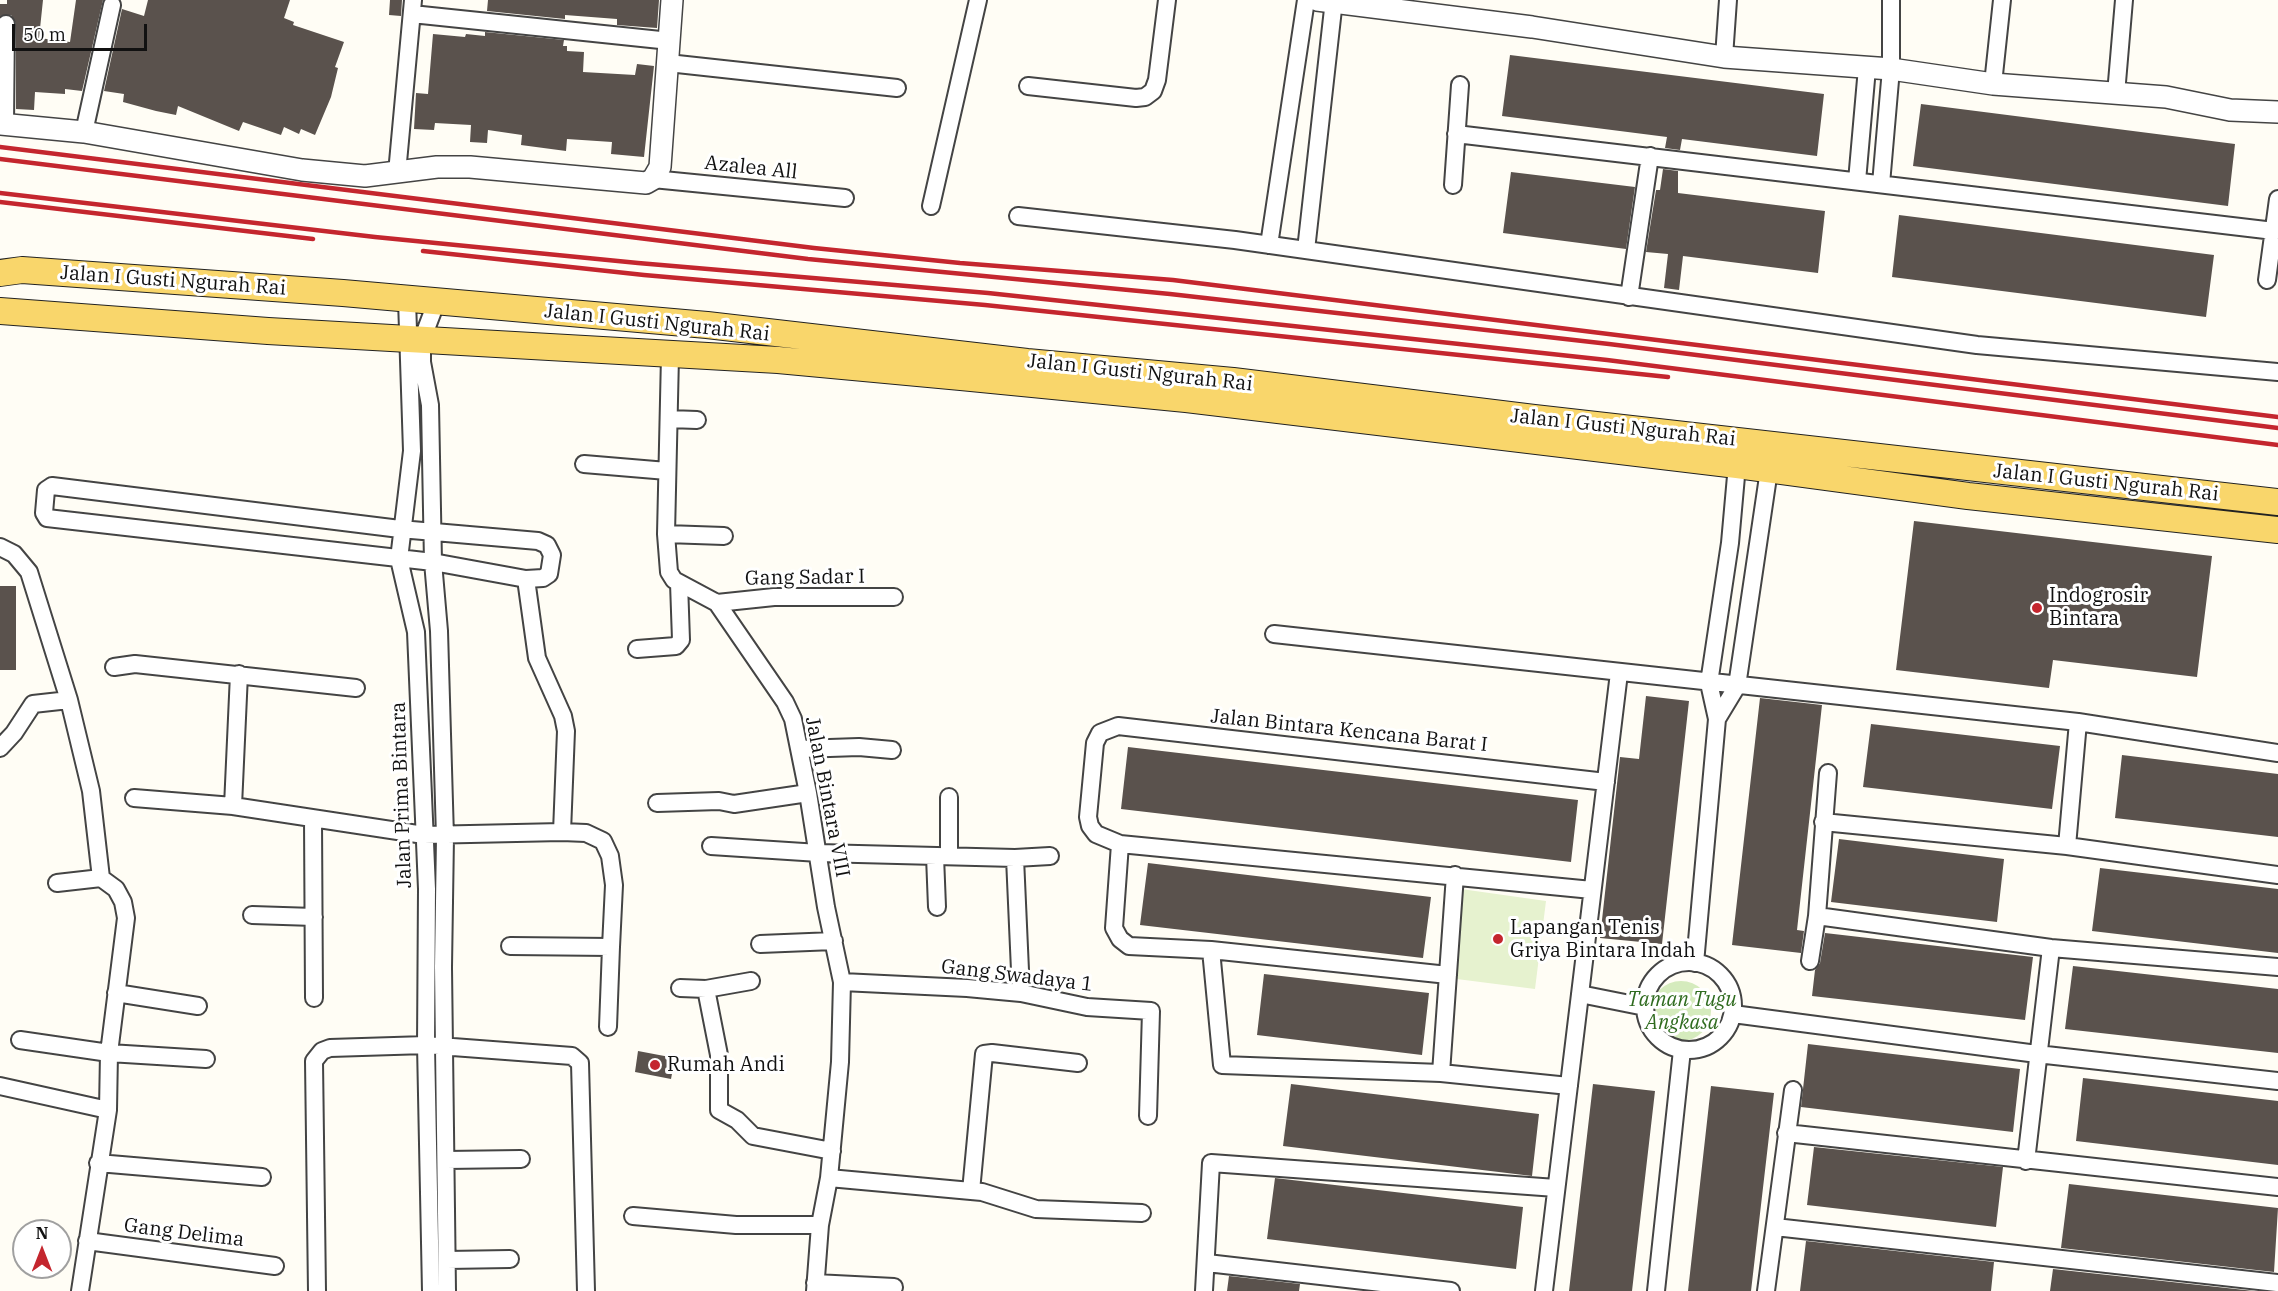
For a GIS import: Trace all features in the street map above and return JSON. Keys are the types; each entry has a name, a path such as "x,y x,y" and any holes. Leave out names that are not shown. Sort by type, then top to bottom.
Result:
{"main road":[{"name":"Jalan I Gusti Ngurah Rai","path":"0,273 22,270 343,293 436,303 707,325 981,357 1233,381 1769,470 1968,496 2278,530"},
{"name":"Jalan I Gusti Ngurah Rai","path":"0,310 670,356 778,360 1971,469 2278,502"},
{"path":"1968,496 1971,469"}],"street":[{"path":"6,24 2,124 84,132 302,170 365,176 437,168 470,167 646,183 654,179 660,167 672,0"},
{"path":"931,206 978,0"},
{"path":"1028,86 1136,98 1145,97 1153,91 1157,80 1167,0"},
{"path":"1269,245 1306,0"},
{"path":"1881,184 1891,69 1891,0"},
{"path":"1993,84 2002,0"},
{"path":"2116,94 2124,0"},
{"path":"1306,250 1328,1 1532,27 1724,57 1891,69 1993,84 2166,97 2230,110 2278,112"},
{"path":"84,132 112,5"},
{"path":"1724,57 1727,5"},
{"path":"397,173 413,7 670,41"},
{"path":"668,63 897,88"},
{"path":"1857,181 1867,68"},
{"path":"1453,185 1460,85"},
{"path":"1456,134 2274,231"},
{"path":"1629,297 1650,156"},
{"name":"Azalea All","path":"654,179 845,198"},
{"path":"2267,280 2278,199"},
{"path":"1018,216 1269,245 1977,345 2278,372"},
{"name":"Jalan Prima Bintara","path":"407,300 430,405 433,562 439,631 445,837 444,1045 447,1291"},
{"name":"Jalan Prima Bintara","path":"430,1291 424,835 416,632 399,559 400,530 412,451 416,339 436,303"},
{"path":"637,649 676,646 681,640 679,583 669,572 666,534 670,356"},
{"path":"669,419 697,420"},
{"path":"584,464 668,471"},
{"path":"1695,963 1717,719 1709,683 1730,543 1737,465"},
{"path":"1717,719 1737,686 1769,470"},
{"path":"52,486 400,530 538,541 547,545 552,555 549,574 543,578 526,579 433,562 47,518 44,513 46,490 52,486"},
{"path":"666,534 724,536"},
{"path":"1730,543 1758,547"},
{"path":"0,547 14,554 29,572 69,700 91,791 100,878"},
{"path":"526,579 537,658 563,716 566,731 562,832"},
{"name":"Jalan Bintara VIII","path":"679,583 717,603 785,702 793,719 800,748 819,853 826,907 842,982 844,1007 832,1151 820,1225 815,1287"},
{"name":"Gang Sadar I","path":"717,603 774,597 894,597"},
{"path":"1274,634 2078,722 2278,753"},
{"path":"114,667 135,664 356,688"},
{"path":"1544,1291 1619,673"},
{"path":"233,806 239,674"},
{"path":"0,748 14,733 33,704 69,700"},
{"path":"2067,846 2078,722"},
{"name":"Jalan Bintara Kencana Barat I","path":"1120,844 1096,834 1088,818 1095,743 1100,733 1118,726 1606,782"},
{"path":"800,748 859,747 892,750"},
{"path":"1810,961 1817,916 1828,773"},
{"path":"657,803 719,801 734,804 808,793"},
{"path":"937,907 950,797"},
{"path":"135,798 233,806 445,837 562,832 596,836 607,848 614,885 608,1027"},
{"path":"313,819 314,998"},
{"path":"1823,822 2067,846 2278,875"},
{"path":"1448,975 1211,950 1129,946 1120,939 1114,922 1120,844 1593,890"},
{"path":"711,846 819,853 1015,858 1050,856"},
{"path":"1015,858 1020,993"},
{"path":"1441,1073 1455,875"},
{"path":"57,883 100,878 116,889 123,902 126,918 109,1053 108,1110 80,1291"},
{"path":"252,915 314,917"},
{"path":"1817,916 2050,948 2278,967"},
{"path":"760,944 834,941"},
{"path":"510,946 611,947"},
{"path":"2026,1161 2050,948"},
{"path":"1211,950 1222,1065 1441,1073 1569,1086"},
{"path":"1680,963 1695,963 1720,975 1729,987 1733,1000 1732,1014 1724,1032 1709,1046 1682,1050 1668,1045 1656,1035 1648,1022 1645,1007 1647,992 1654,979 1666,969 1680,963"},
{"path":"680,988 706,989 751,981"},
{"name":"Gang Swadaya 1","path":"842,982 967,988 1020,993 1087,1007 1151,1011 1148,1116"},
{"path":"706,989 719,1055 718,1106 723,1113 737,1120 753,1136 832,1151"},
{"path":"116,993 198,1006"},
{"path":"1580,994 1645,1007"},
{"path":"1732,1014 2037,1054 2278,1081"},
{"path":"20,1040 109,1053 206,1059"},
{"path":"318,1291 314,1061 322,1050 330,1048 426,1045 572,1056 580,1063 586,1291"},
{"path":"1656,1291 1682,1050"},
{"path":"971,1191 984,1054 1078,1063"},
{"path":"0,1086 108,1110"},
{"path":"1766,1291 1793,1090"},
{"path":"1786,1133 2278,1187"},
{"path":"446,1160 521,1159"},
{"path":"1204,1291 1211,1162 1556,1188"},
{"path":"99,1163 262,1177"},
{"path":"829,1178 971,1191 1001,1197 1036,1209 1142,1213"},
{"path":"633,1216 736,1225 820,1225"},
{"path":"1775,1227 2277,1282"},
{"name":"Gang Delima","path":"87,1241 274,1266"},
{"path":"447,1260 510,1259"},
{"path":"1207,1263 1451,1291"},
{"path":"815,1287 894,1287"}],"green space":[{"name":"Lapangan Tenis Griya Bintara Indah","path":"1461,889 1546,901 1535,989 1449,978"},
{"name":"Taman Tugu Angkasa","path":"1675,981 1687,981 1698,986 1706,994 1711,1011 1709,1023 1698,1036 1687,1041 1675,1041 1664,1036 1656,1028 1651,1017 1651,1005 1656,994 1664,986"}],"building":[{"path":"7,0 43,0 39,38 70,42 76,0 103,0 82,91 65,89 65,94 35,92 34,110 16,109 16,24 11,15 0,16 0,4 7,4"},
{"path":"148,0 290,0 284,18 294,22 293,25 344,42 335,67 338,68 331,97 315,135 301,129 299,134 284,127 281,135 243,122 239,131 178,106 176,115 156,111 123,102 124,94 104,91 122,9 144,16"},
{"path":"390,0 402,0 401,16 389,15"},
{"path":"488,0 659,0 657,28 617,25 617,19 565,15 565,19 487,11"},
{"path":"485,32 564,40 563,46 567,46 567,51 584,52 583,72 635,75 637,64 654,66 644,157 611,154 612,142 567,139 566,151 521,145 522,135 488,130 487,143 470,142 471,125 435,123 434,130 414,129 416,93 428,94 433,34 465,37 466,34 485,36"},
{"path":"1510,55 1824,94 1817,156 1682,139 1680,150 1665,148 1667,137 1502,116"},
{"path":"1921,104 2235,144 2228,206 1913,166"},
{"path":"1663,169 1678,171 1678,193 1825,211 1818,273 1683,256 1679,290 1664,288 1668,254 1646,252 1656,190 1660,190"},
{"path":"1511,172 1635,187 1626,249 1503,233"},
{"path":"1899,215 2214,255 2206,317 1892,277"},
{"path":"1914,521 2212,556 2197,677 2053,660 2049,688 1896,670"},
{"path":"0,586 16,586 16,670 0,670"},
{"path":"1646,696 1689,701 1662,944 1600,938 1620,757 1639,759"},
{"path":"1760,698 1822,705 1797,930 1804,931 1801,953 1732,945"},
{"path":"1871,724 2060,746 2052,809 1863,787"},
{"path":"1128,747 1578,800 1571,862 1121,809"},
{"path":"2122,755 2278,774 2278,837 2115,818"},
{"path":"1839,839 2004,859 1997,922 1831,902"},
{"path":"1148,863 1431,897 1423,958 1140,925"},
{"path":"2100,868 2278,889 2278,953 2092,931"},
{"path":"1825,933 2033,957 2025,1020 1812,996 1815,970 1820,963"},
{"path":"2073,966 2278,989 2278,1053 2065,1029"},
{"path":"1264,974 1429,993 1422,1055 1257,1035"},
{"path":"1808,1044 2020,1069 2013,1132 1801,1107"},
{"name":"Rumah Andi","path":"638,1051 675,1058 671,1079 635,1072"},
{"path":"2083,1078 2278,1101 2278,1165 2076,1141"},
{"path":"1291,1084 1539,1114 1532,1176 1283,1146"},
{"path":"1593,1084 1655,1091 1632,1291 1569,1291"},
{"path":"1711,1086 1774,1093 1751,1291 1688,1291"},
{"path":"1814,1147 2003,1167 1996,1227 1807,1205"},
{"path":"1275,1178 1523,1207 1516,1269 1267,1239"},
{"path":"2069,1184 2278,1208 2274,1272 2061,1248"},
{"path":"1806,1241 1994,1262 1991,1291 1800,1291"},
{"path":"2053,1269 2254,1291 2050,1291"},
{"path":"1229,1276 1300,1284 1299,1291 1227,1291"}],"railway":[{"path":"0,147 814,248 960,263 1173,280 2278,417"},
{"path":"0,159 808,259 1170,294 1609,344 2278,428"},
{"path":"0,193 375,237 638,263 988,293 1607,360 2278,445"},
{"path":"0,202 313,239"},
{"path":"423,251 644,275 985,305 1668,377"}],"place":[{"name":"Indogrosir Bintara","path":"2037,608"},
{"name":"Lapangan Tenis Griya Bintara Indah","path":"1498,939"},
{"name":"Rumah Andi","path":"655,1065"}]}
